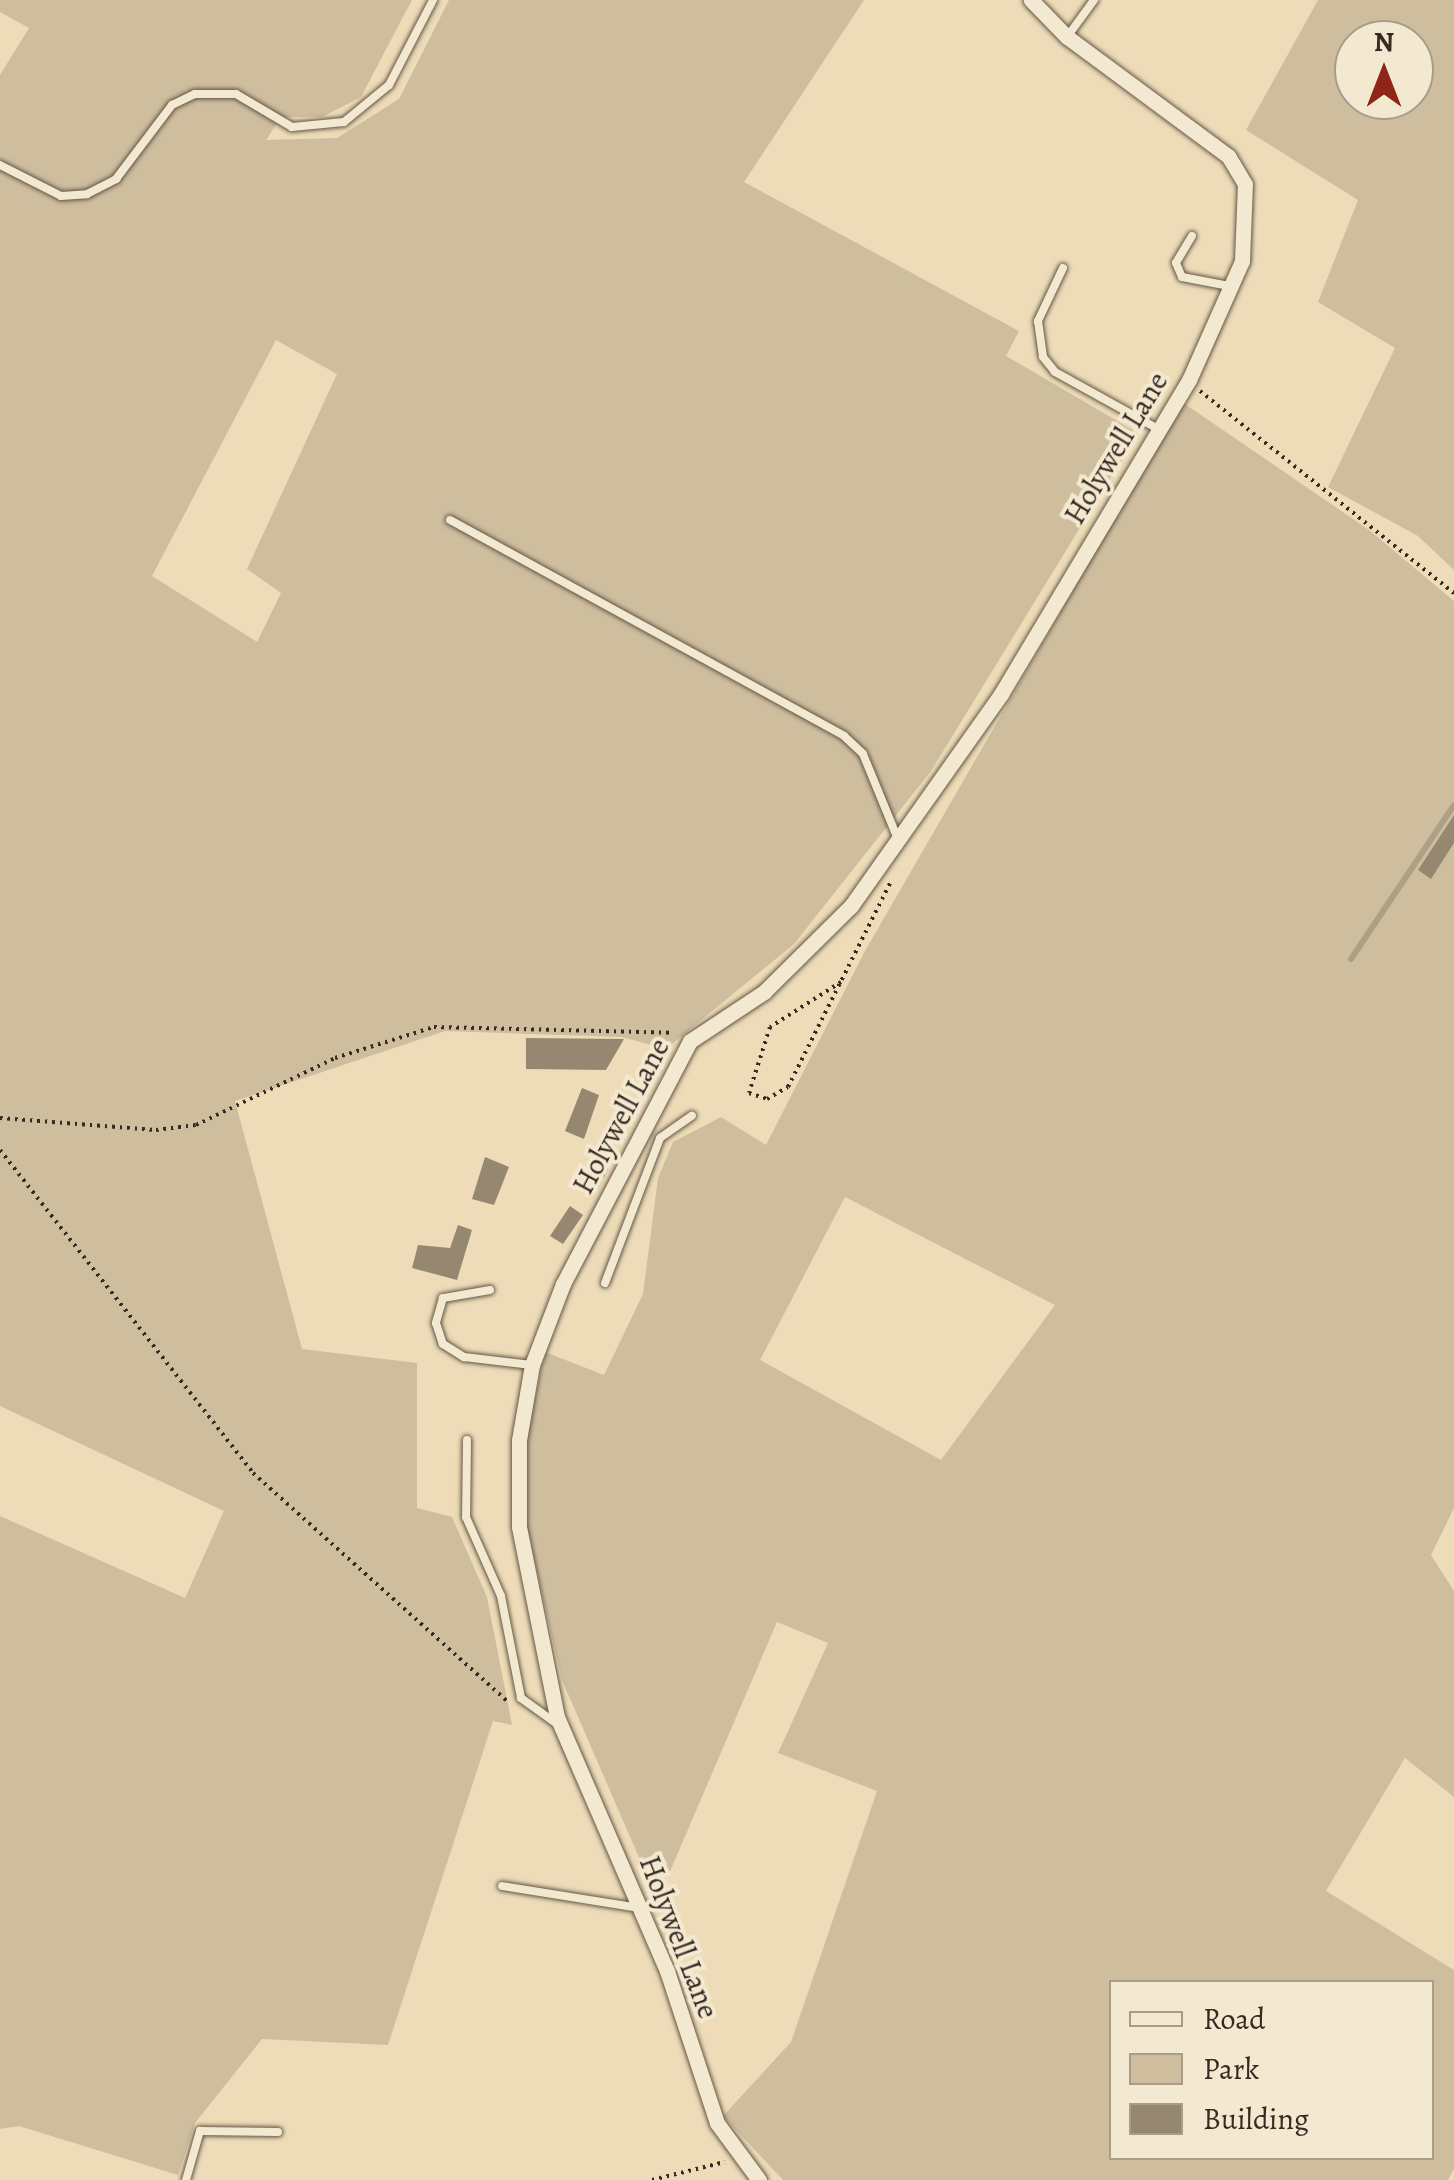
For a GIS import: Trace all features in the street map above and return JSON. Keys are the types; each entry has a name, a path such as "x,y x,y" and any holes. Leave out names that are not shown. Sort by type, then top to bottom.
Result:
{"street":[{"name":"Holywell Lane","path":"759,2180 744,2166 717,2122 640,1908 561,1725 519,1527 519,1440 532,1365 563,1284 690,1040 764,992 851,906 1002,694 1189,380 1233,286 1248,218 1245,184 1228,156 1067,37 1031,0"}],"lane":[{"path":"0,165 61,196 87,194 116,179 172,105 195,94 236,94 292,127 344,122 389,86 434,0"},
{"path":"1067,37 1094,0"},
{"path":"1192,236 1176,263 1182,276 1233,286"},
{"path":"1063,268 1038,321 1043,358 1160,430"},
{"path":"450,520 844,736 863,754 893,846"},
{"path":"605,1282 660,1138 692,1116"},
{"path":"626,1166 653,1157"},
{"path":"490,1290 444,1298 436,1323 443,1344 464,1357 532,1365"},
{"path":"467,1440 466,1517 501,1596 521,1698 536,1715 561,1725"},
{"path":"502,1886 640,1908"},
{"path":"186,2180 200,2130 278,2132"}],"path":[{"path":"1189,380 1454,593"},
{"path":"841,982 770,1027 749,1093 767,1099 788,1087 841,982 900,864 893,846"},
{"path":"0,1118 156,1130 196,1125 335,1058 434,1027 686,1034"},
{"path":"0,1150 253,1473 494,1696 536,1715"},
{"path":"652,2180 716,2161 744,2166"}],"green space":[{"path":"0,0 412,0 361,97 322,117 281,117 266,140 337,138 399,99 449,0 864,0 744,182 1019,331 1006,356 1138,433 931,771 794,944 666,1049 622,1037 445,1031 235,1101 302,1349 417,1363 417,1508 452,1517 487,1597 512,1725 493,1721 388,2045 262,2039 195,2123 178,2175 19,2126 0,2129 0,1516 185,1598 224,1511 0,1406 0,75 29,28 0,12","holes":["276,340 337,374 247,569 281,593 257,642 152,576"]},
{"path":"1318,0 1454,0 1454,570 1418,536 1328,487 1395,348 1318,302 1358,200 1246,130"},
{"path":"1182,402 1369,530 1454,601 1454,1508 1431,1555 1454,1591 1454,1797 1405,1758 1326,1891 1454,1970 1454,2169 1448,2180 783,2180 723,2116 791,2042 877,1791 778,1753 828,1643 777,1622 668,1876 644,1869 562,1680 525,1519 527,1436 545,1352 604,1375 643,1294 658,1178 673,1142 721,1117 766,1145 865,951","holes":["845,1197 1055,1305 941,1460 760,1360"]}],"building":[{"path":"1454,815 1454,843 1431,879 1418,870"},
{"path":"526,1038 624,1039 606,1070 526,1069"},
{"path":"582,1088 599,1095 584,1139 565,1131"},
{"path":"599,1147 615,1156 598,1189 581,1180"},
{"path":"485,1157 509,1167 494,1205 472,1199"},
{"path":"570,1206 583,1215 563,1244 550,1236"},
{"path":"458,1225 472,1230 457,1280 412,1268 418,1245 450,1248"}],"waterway":[{"path":"1351,959 1454,805"}]}
